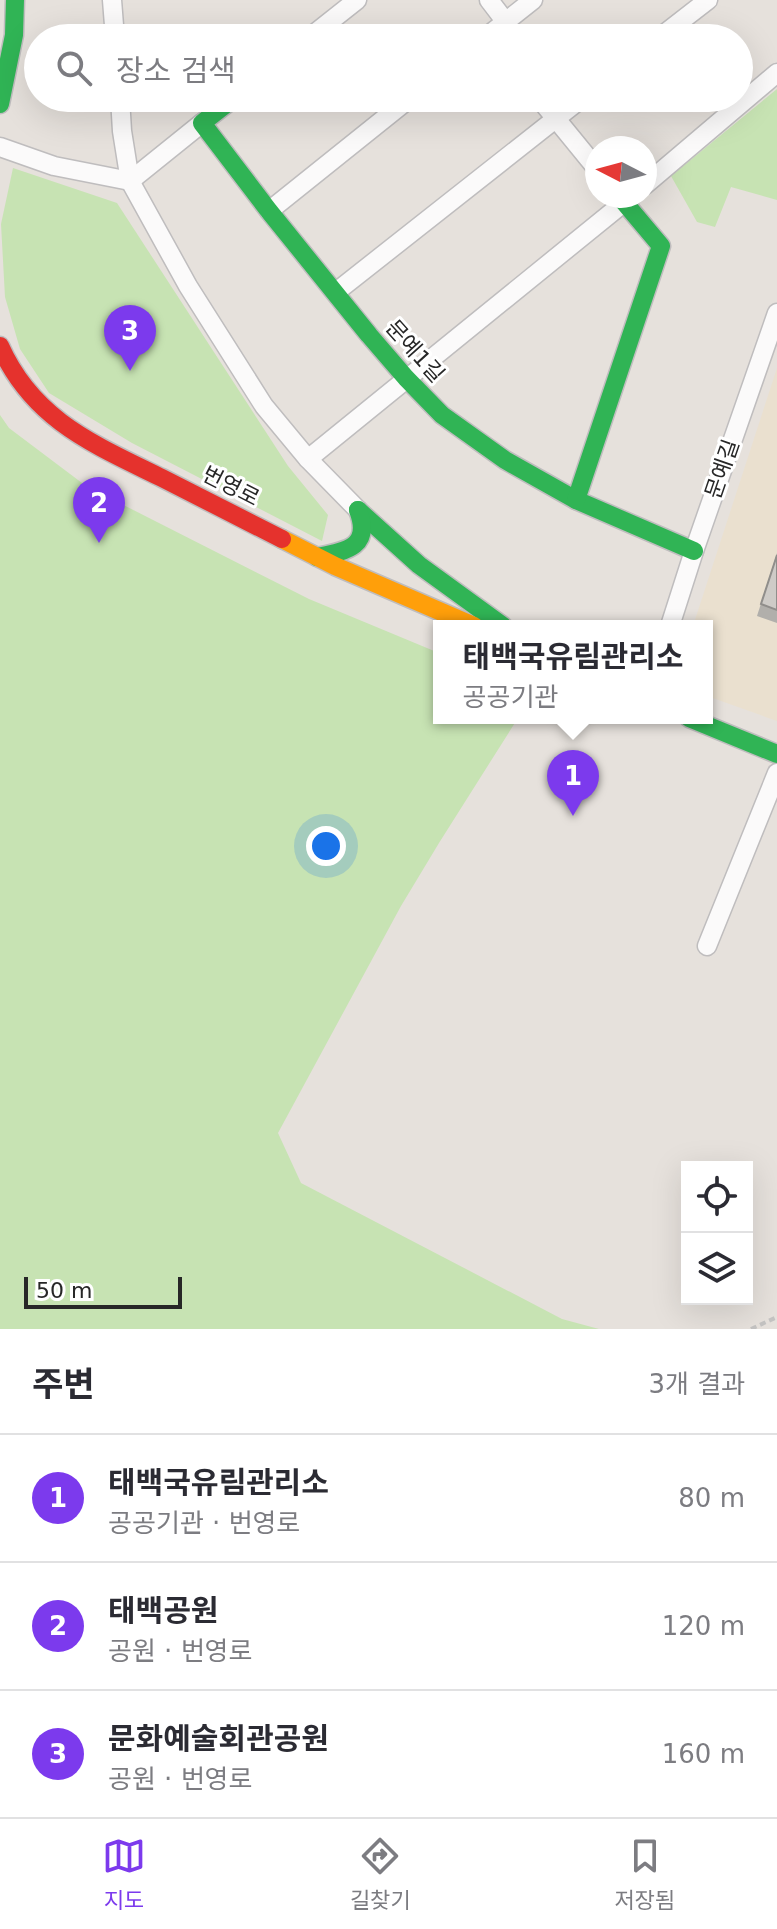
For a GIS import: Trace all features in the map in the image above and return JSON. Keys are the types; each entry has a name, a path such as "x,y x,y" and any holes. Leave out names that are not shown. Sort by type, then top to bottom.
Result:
{"street":[{"path":"0,104 14,35 15,0"},
{"path":"112,0 114,24"},
{"path":"327,24 357,0"},
{"path":"489,0 505,21"},
{"path":"502,24 533,0"},
{"path":"677,24 708,0"},
{"path":"753,93 777,73"},
{"path":"121,112 130,181 188,286 264,406 308,459 358,510 419,565 495,620"},
{"path":"130,181 216,112"},
{"path":"269,211 393,112"},
{"path":"551,112 585,154"},
{"path":"336,292 564,112"},
{"path":"657,175 731,112"},
{"name":"문예1길","path":"202,123 269,211 406,378 442,415 505,460 576,500 694,551"},
{"path":"0,147 54,166 130,181"},
{"path":"308,459 613,208"},
{"path":"576,500 661,246 632,208"},
{"name":"문예길","path":"672,620 777,313"},
{"name":"번영로","path":"0,346 26,393 60,422 96,445 317,557 460,620"},
{"path":"317,557 348,550 360,540 363,527 358,510"},
{"path":"704,724 777,754"},
{"path":"707,946 777,773"}],"path":[{"path":"751,1329 777,1317"}],"shaded area":[{"path":"777,368 777,721 713,698 713,620 695,620"}],"green space":[{"path":"777,89 777,200 731,187 715,227 697,222 671,176 749,112 753,112"},
{"path":"13,168 117,203 288,466 328,515 322,541 132,443 49,393 20,349 5,297 1,224"},
{"path":"0,415 9,428 86,486 309,599 433,651 433,724 514,724 401,906 278,1133 301,1183 562,1319 599,1329 0,1329"}],"building":[{"path":"777,555 777,610 761,604"}],"traffic: fast":[{"path":"0,104 14,35 15,0"},
{"path":"216,112 202,123 369,335 442,415 505,460 576,500 694,551"},
{"path":"576,500 661,246 629,208"},
{"path":"358,510 419,565 495,620"},
{"path":"317,557 347,549 359,540 362,532 358,510"},
{"path":"704,724 777,754"}],"traffic: slow":[{"path":"282,539 335,566 460,620"}],"traffic: jam":[{"path":"0,346 30,393 68,427 89,441 282,539"}],"place":[{"name":"문화예술회관공원","path":"130,371"},
{"name":"태백공원","path":"99,543"},
{"name":"태백국유림관리소","path":"573,816"}]}
